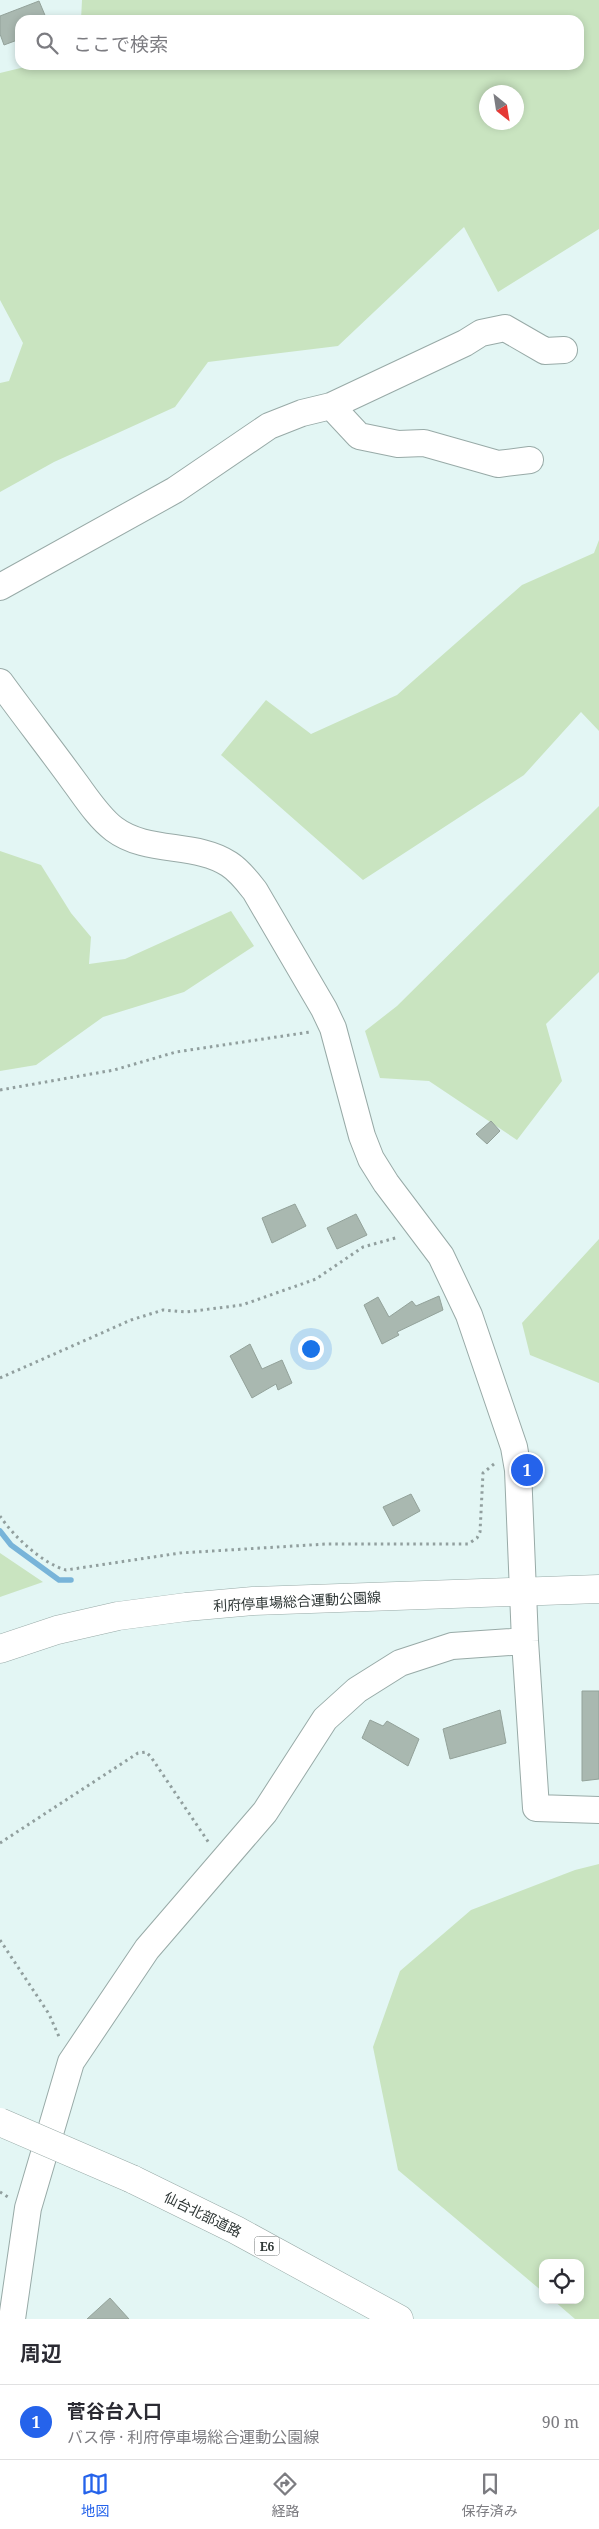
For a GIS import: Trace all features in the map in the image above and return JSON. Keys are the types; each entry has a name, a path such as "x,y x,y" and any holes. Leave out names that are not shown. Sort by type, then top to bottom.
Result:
{"main road":[{"name":"利府停車場総合運動公園線","path":"0,1649 57,1630 118,1616 186,1607 253,1601 599,1589"},
{"name":"仙台北部道路","path":"0,2122 132,2179 236,2230 399,2319"}],"street":[{"path":"0,587 174,490 270,426 302,413 332,406 458,347 481,333 505,328 544,351 564,350"},
{"path":"332,406 359,436 398,444 424,443 498,464 530,460"},
{"path":"0,682 84,794 113,829 142,842 218,858 231,864 243,876 270,915 333,1028 362,1136 371,1159 386,1183 441,1256 469,1315 514,1448 518,1470 525,1640 536,1808 599,1810"},
{"path":"12,2319 28,2208 71,2062 146,1949 223,1864 266,1812 326,1719 357,1690 400,1663 452,1646 525,1640"}],"path":[{"path":"0,1090 114,1070 176,1052 333,1028"},
{"path":"0,1378 131,1320 163,1310 186,1312 242,1305 316,1279 363,1247 394,1239 420,1226"},
{"path":"0,1516 11,1533 57,1568 66,1570 180,1553 326,1544 468,1544 477,1538 480,1532 483,1474 514,1448"},
{"path":"0,1843 138,1752 146,1752 223,1864"},
{"path":"0,1940 49,2014 71,2062"}],"green space":[{"path":"82,0 599,0 599,229 498,292 464,227 338,346 208,362 175,407 54,462 0,492 0,383 9,381 23,343 0,300 0,73 15,69 584,70 584,15 81,15"},
{"path":"599,540 599,731 581,712 524,775 363,880 221,755 266,700 311,734 397,695 522,585 594,553"},
{"path":"599,806 599,972 546,1024 562,1081 517,1140 429,1081 380,1078 365,1031 397,1006"},
{"path":"0,851 41,865 71,913 91,937 89,964 125,959 231,911 254,946 184,992 103,1017 36,1065 0,1071"},
{"path":"599,1239 599,1383 530,1355 522,1323"},
{"path":"0,1553 43,1582 0,1597"},
{"path":"599,1864 599,2319 575,2319 558,2304 584,2304 584,2259 539,2259 539,2289 398,2170 373,2047 400,1971 471,1910 575,1870"}],"building":[{"path":"39,1 45,15 15,15 15,41 4,45 0,34 0,16"},
{"path":"491,1121 500,1131 487,1144 476,1134"},
{"path":"295,1204 306,1226 272,1243 262,1218"},
{"path":"356,1214 367,1235 337,1249 327,1228"},
{"path":"439,1296 443,1310 397,1332 399,1335 382,1344 364,1305 378,1297 389,1317 412,1301 416,1306"},
{"path":"250,1344 262,1369 282,1360 292,1383 278,1390 276,1384 252,1398 230,1356"},
{"path":"411,1494 420,1511 393,1526 383,1507"},
{"path":"582,1691 599,1691 599,1779 582,1781"},
{"path":"500,1710 506,1743 450,1759 443,1729"},
{"path":"370,1720 383,1726 387,1721 419,1739 408,1766 362,1738"},
{"path":"110,2298 129,2319 87,2319"}],"waterway":[{"path":"0,1531 11,1545 59,1580 71,1580"}],"place":[{"name":"菅谷台入口","path":"527,1470"}]}
